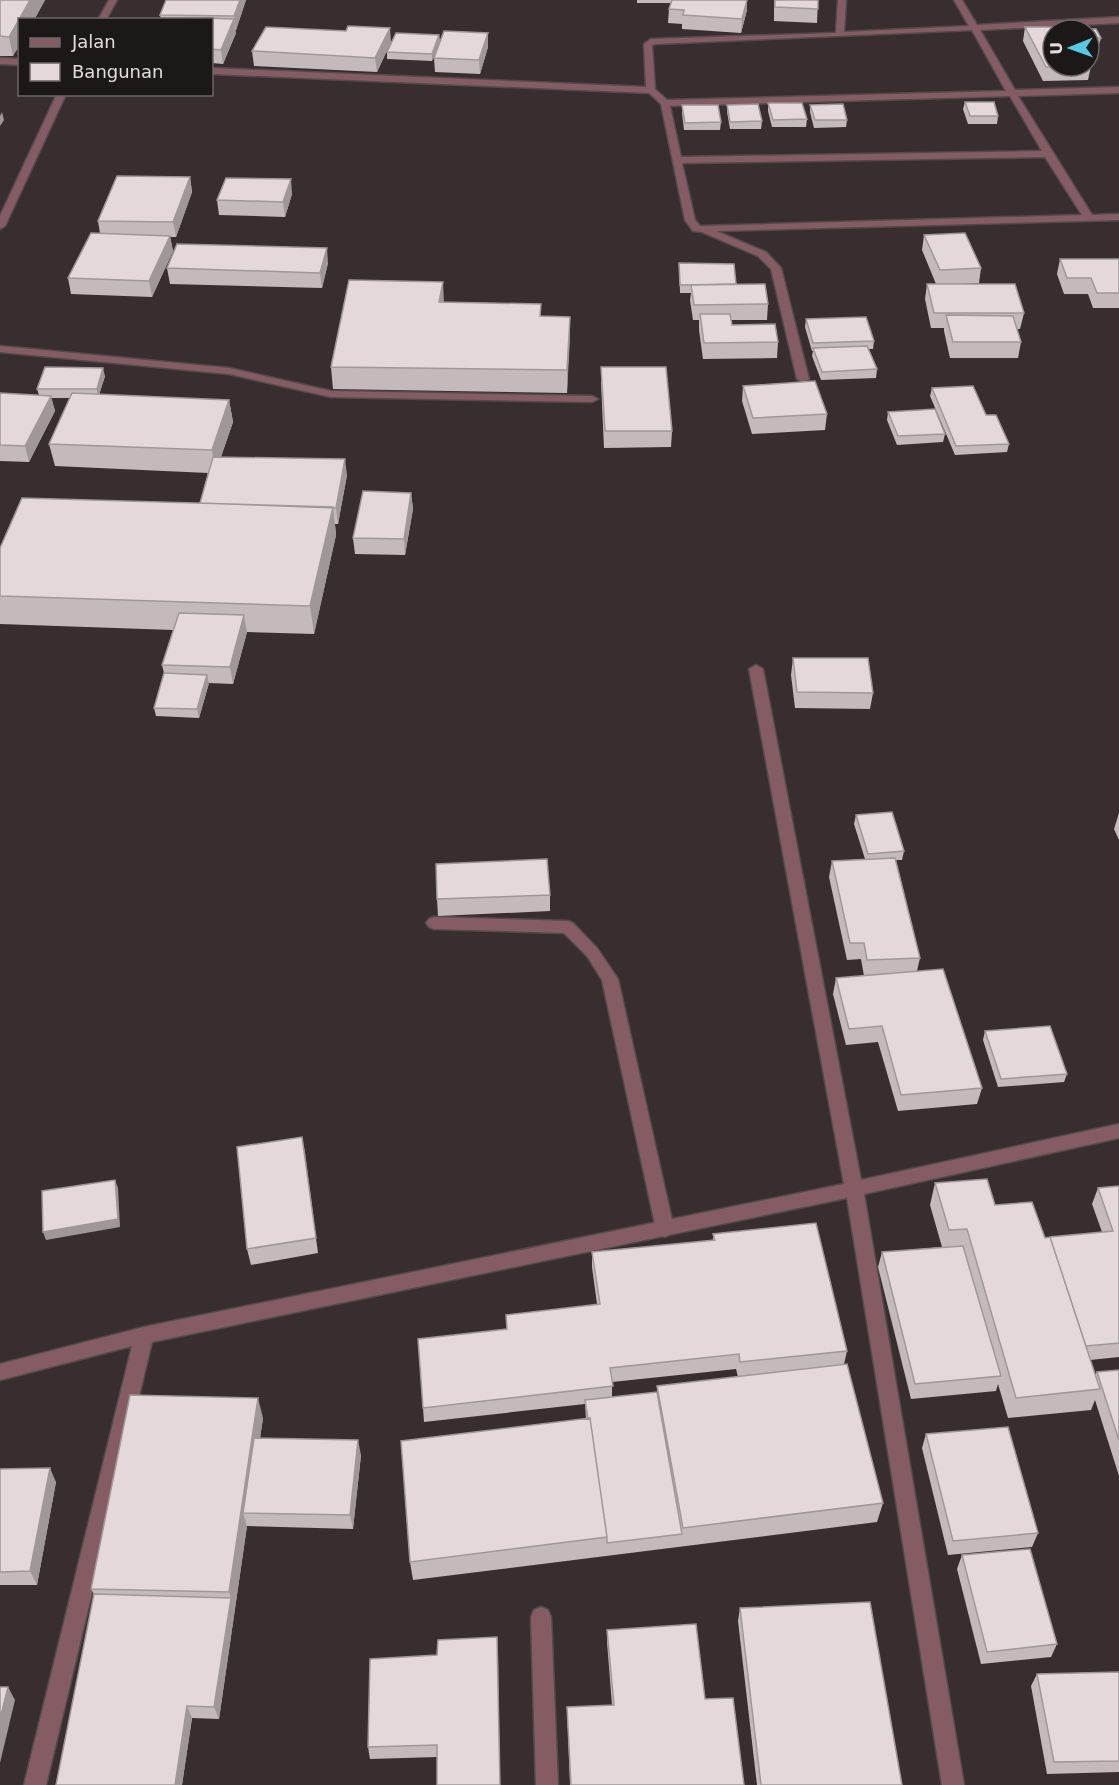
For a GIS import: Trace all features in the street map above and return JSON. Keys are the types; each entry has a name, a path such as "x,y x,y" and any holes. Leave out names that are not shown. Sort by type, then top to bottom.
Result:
{"street":[{"path":"103,18 113,0"},
{"path":"840,35 842,0"},
{"path":"958,0 1048,154 1089,218"},
{"path":"651,90 648,44 654,40 840,35 1119,20"},
{"path":"0,61 18,62"},
{"path":"213,71 651,90 665,103 692,225 762,254 776,268 803,379"},
{"path":"665,103 1119,90"},
{"path":"0,226 61,96"},
{"path":"677,160 1048,154"},
{"path":"703,230 1117,219"},
{"path":"0,349 229,371 331,394 592,399"},
{"path":"756,669 854,1189 953,1785"},
{"path":"434,922 568,927 592,952 610,979 665,1229"},
{"path":"0,1372 144,1335 665,1229 1119,1131"},
{"path":"36,1785 144,1335"},
{"path":"541,1617 547,1785"}],"building":[{"path":"0,0 30,0 9,37 0,36"},
{"path":"166,0 240,0 234,16 160,15"},
{"path":"672,0 747,0 742,19 683,15 684,10 669,9"},
{"path":"775,0 818,0 818,9 775,7"},
{"path":"213,18 234,19 221,50 213,49"},
{"path":"348,26 390,28 375,58 252,51 266,27 346,31"},
{"path":"1025,27 1041,27 1041,57"},
{"path":"444,31 488,33 479,60 434,58"},
{"path":"396,33 439,35 432,54 387,52"},
{"path":"965,102 994,102 998,116 970,116"},
{"path":"768,103 802,103 807,119 773,120"},
{"path":"758,104 762,121 730,122 727,105"},
{"path":"843,104 847,120 815,120 810,105"},
{"path":"682,105 718,105 721,122 685,123"},
{"path":"117,176 190,177 173,222 98,221"},
{"path":"226,178 291,179 283,202 217,200"},
{"path":"91,233 170,236 149,281 68,278"},
{"path":"965,233 981,268 940,270 924,235"},
{"path":"177,244 327,248 320,273 167,268"},
{"path":"1060,259 1119,259 1119,293 1097,293 1091,278 1067,278"},
{"path":"679,263 734,264 736,284 680,285"},
{"path":"349,280 443,282 439,302 541,304 540,316 570,317 567,370 331,367"},
{"path":"765,284 768,304 694,305 691,285"},
{"path":"927,284 1015,284 1024,313 934,313"},
{"path":"700,314 730,314 732,325 775,324 778,342 704,343"},
{"path":"946,315 1013,316 1021,342 953,342"},
{"path":"866,317 874,341 813,343 806,319"},
{"path":"867,346 877,369 822,372 813,348"},
{"path":"45,367 103,368 97,389 37,389"},
{"path":"601,367 666,367 672,431 605,431"},
{"path":"815,381 827,414 753,418 743,386"},
{"path":"973,386 986,415 996,415 1009,444 956,446 932,388"},
{"path":"0,393 51,396 25,446 0,445"},
{"path":"72,393 229,400 212,450 49,444"},
{"path":"935,409 945,434 898,436 888,412"},
{"path":"213,457 345,459 336,508 200,503"},
{"path":"363,491 411,493 404,539 353,538"},
{"path":"22,498 333,507 310,606 0,596 0,548"},
{"path":"179,613 244,615 230,667 162,665"},
{"path":"793,658 868,658 873,693 797,692"},
{"path":"164,673 207,675 197,709 154,708"},
{"path":"892,812 904,851 868,854 856,815"},
{"path":"895,858 920,958 867,960 864,943 850,943 832,861"},
{"path":"547,859 550,895 437,899 436,864"},
{"path":"943,969 982,1088 901,1095 882,1026 849,1029 836,978"},
{"path":"1050,1026 1067,1074 1001,1079 985,1031"},
{"path":"302,1137 316,1238 247,1249 237,1147"},
{"path":"987,1179 995,1205 1032,1202 1045,1238 1050,1237 1100,1389 1016,1398 967,1229 949,1230 935,1183"},
{"path":"115,1180 118,1219 43,1232 42,1191"},
{"path":"1119,1186 1119,1343 1086,1346 1050,1237 1113,1231 1098,1188"},
{"path":"816,1223 847,1351 740,1362 739,1354 610,1368 613,1386 423,1408 418,1339 507,1329 506,1315 600,1304 592,1252 715,1240 713,1234"},
{"path":"963,1246 1001,1376 915,1384 882,1252"},
{"path":"847,1364 883,1503 683,1528 657,1386"},
{"path":"1119,1370 1119,1440 1097,1372"},
{"path":"657,1392 682,1534 607,1543 590,1418 588,1419 585,1400"},
{"path":"130,1395 258,1398 229,1592 91,1589"},
{"path":"590,1418 607,1537 410,1562 401,1441"},
{"path":"1008,1427 1038,1533 953,1541 926,1434"},
{"path":"254,1438 358,1440 350,1515 243,1513"},
{"path":"50,1468 30,1571 0,1572 0,1469"},
{"path":"1030,1549 1057,1644 987,1652 962,1555"},
{"path":"94,1594 231,1598 214,1707 187,1706 175,1785 56,1785"},
{"path":"870,1602 902,1785 761,1785 740,1608"},
{"path":"696,1624 705,1699 733,1698 744,1785 571,1785 567,1707 614,1705 607,1630"},
{"path":"497,1637 500,1785 437,1785 437,1745 368,1747 370,1659 437,1655 438,1640"},
{"path":"1119,1672 1119,1761 1054,1762 1037,1674"},
{"path":"0,1687 8,1687 0,1719"}]}
